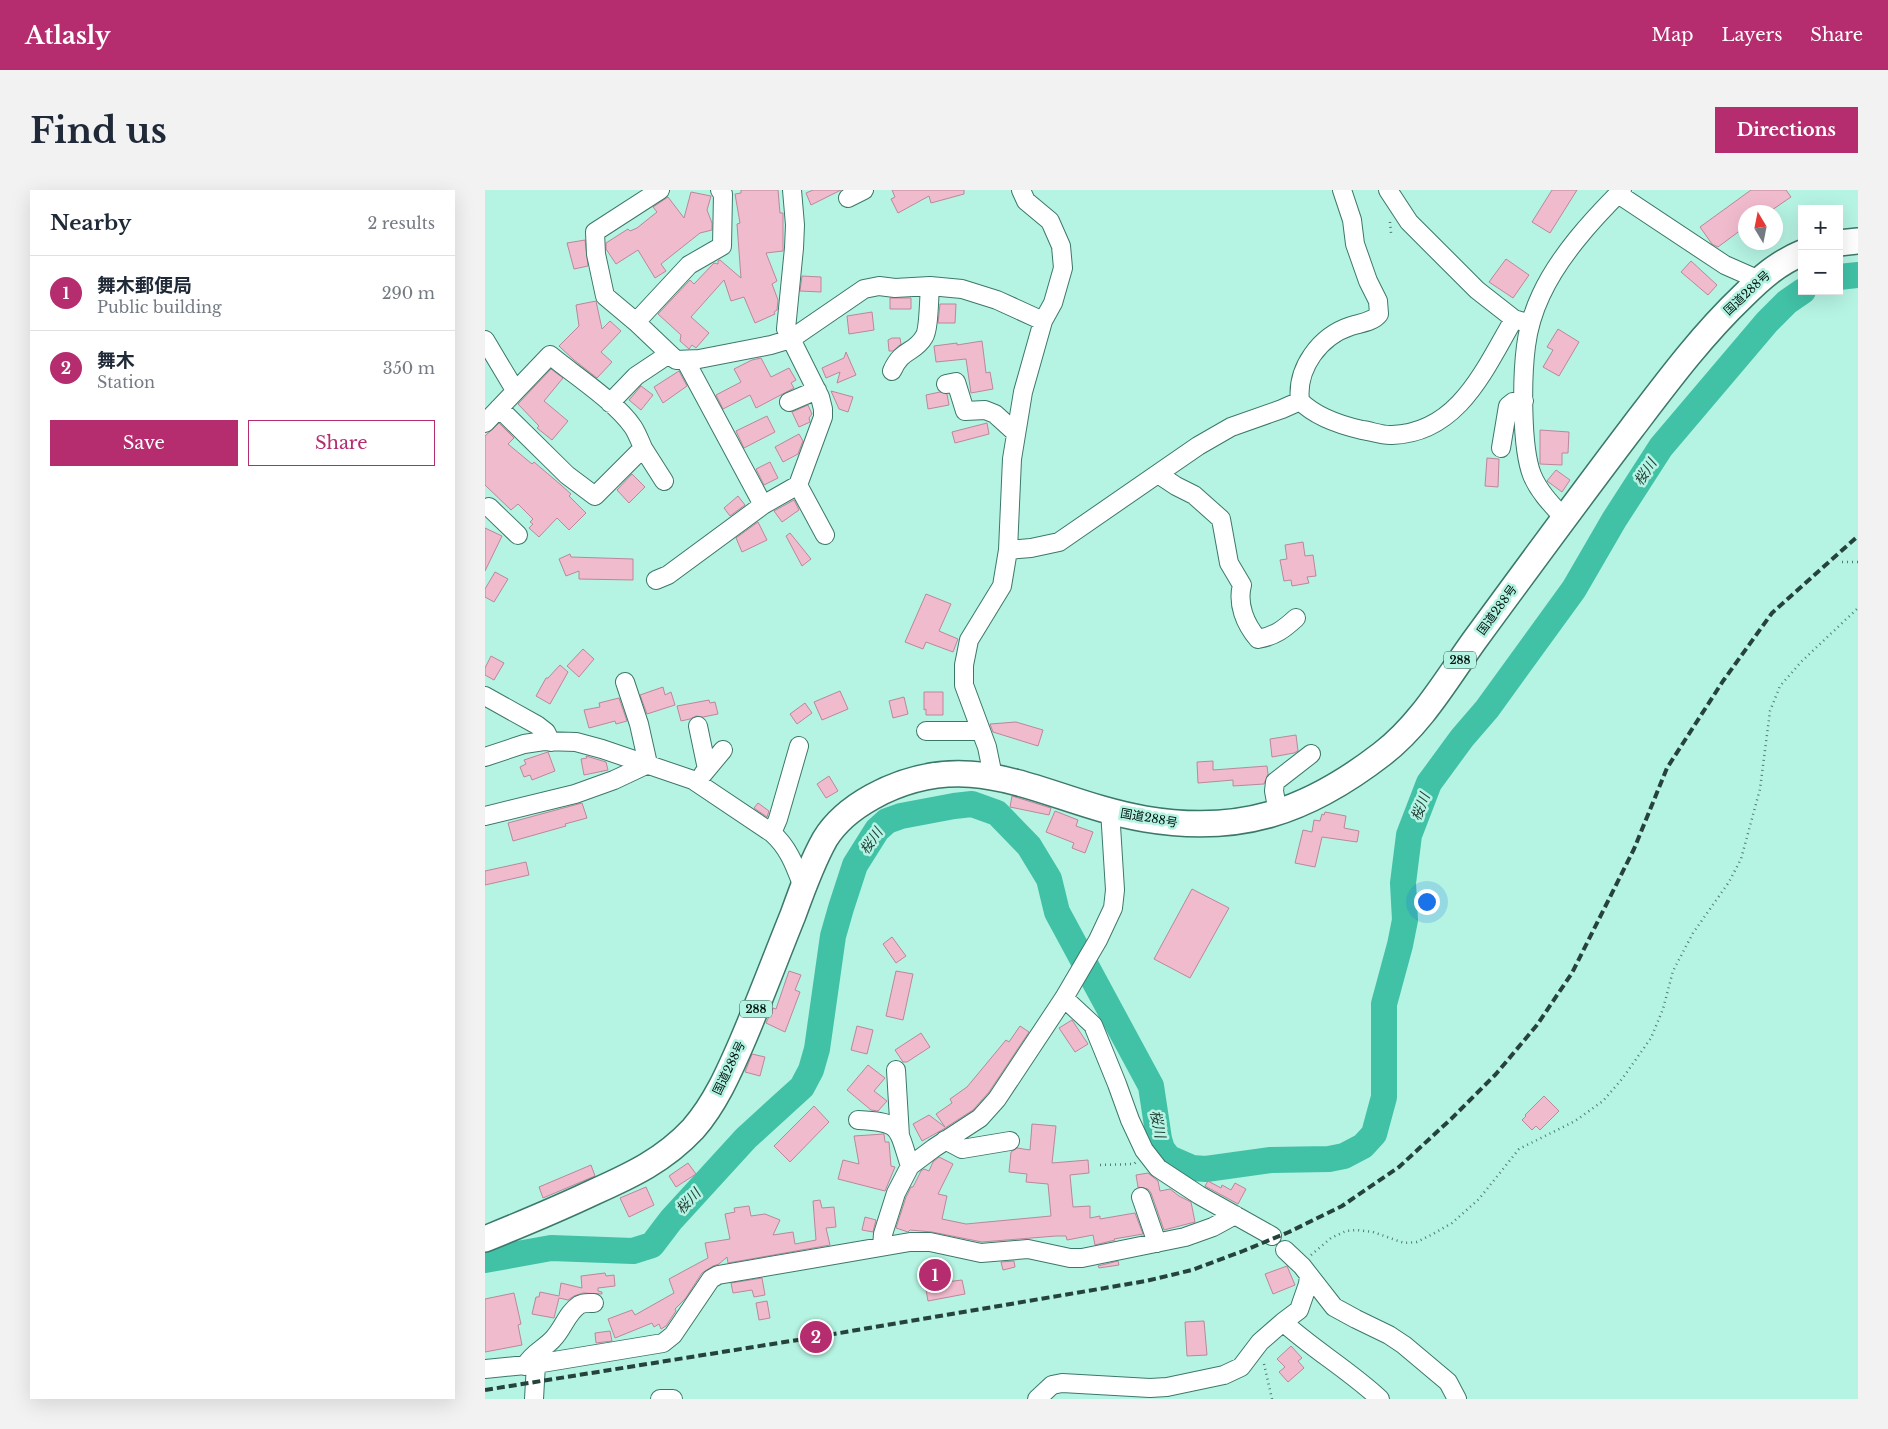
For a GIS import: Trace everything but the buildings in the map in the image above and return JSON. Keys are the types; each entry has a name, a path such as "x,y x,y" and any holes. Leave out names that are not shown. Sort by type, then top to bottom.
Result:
{"highway":[{"path":"1843,243 1858,241"},
{"name":"国道288号","path":"485,1239 572,1203 644,1168 658,1160 691,1131 704,1115 733,1064 803,887 825,838 835,825 859,805 875,796 899,784 936,774 967,773 993,776 1142,818 1189,824 1235,823 1278,813 1312,799 1335,787 1384,753 1417,720 1563,518 1684,360 1759,280 1774,268 1798,256"}],"street":[{"path":"660,190 595,232 596,254 605,296 676,360 699,359 771,345 791,339 864,289 879,286 895,288 930,286 971,292 997,300 1043,321"},
{"path":"635,322 689,265 722,246 723,194 720,190"},
{"path":"656,580 668,575 763,505 798,485 823,418 823,409 817,390 786,329 795,225 792,190"},
{"path":"848,198 864,190"},
{"path":"993,776 992,763 964,685 964,664 969,640 1002,586 1008,550 1012,460 1023,392 1043,321 1053,303 1063,268 1061,246 1050,221 1025,201 1021,190"},
{"path":"1342,190 1353,220 1355,244 1368,281 1378,301 1379,314 1376,319 1349,326 1336,332 1318,348 1302,376 1299,391 1300,401 1306,407 1323,418 1353,428 1391,435 1418,430 1439,421 1468,395 1541,295 1573,243 1620,192 1725,265 1759,280"},
{"path":"1387,190 1409,222 1477,290 1522,322 1526,346 1524,401 1526,448 1532,475 1539,488 1563,518"},
{"path":"892,371 897,360 904,353 918,345 925,336 930,286"},
{"path":"485,340 515,390"},
{"path":"610,403 636,376 669,354"},
{"path":"485,423 550,355 610,403 634,428 643,448 664,481"},
{"path":"685,360 763,505"},
{"path":"947,384 957,382 965,411 985,410 995,414 1016,433"},
{"path":"789,402 817,390"},
{"path":"1008,550 1031,548 1059,542 1198,446 1231,427 1300,401"},
{"path":"1501,448 1509,406 1513,402 1524,401"},
{"path":"499,408 567,475 595,496 643,448"},
{"path":"1158,474 1194,495 1221,519 1229,563 1242,585 1239,596 1245,620 1258,639 1270,637 1281,631 1296,618"},
{"path":"798,485 825,535"},
{"path":"486,508 519,535"},
{"path":"625,682 639,724 648,764"},
{"path":"485,696 537,725 546,732 551,742"},
{"path":"698,726 701,776"},
{"path":"926,731 980,731"},
{"path":"485,757 524,744 576,742 648,764 701,776 781,841 790,852 803,887"},
{"path":"772,833 778,819 799,746"},
{"path":"701,776 723,750"},
{"path":"1278,813 1274,790 1275,782 1311,754"},
{"path":"485,816 575,794 648,764"},
{"path":"882,1246 883,1234 896,1194 910,1166 945,1140 980,1118 997,1099 1065,997 1098,940 1113,908 1115,890 1110,810"},
{"path":"1065,997 1093,1025 1117,1084 1129,1120 1146,1152 1158,1168 1273,1236"},
{"path":"896,1070 900,1136"},
{"path":"858,1120 887,1122 894,1126 900,1136 910,1166"},
{"path":"945,1140 962,1149 1010,1141"},
{"path":"1141,1196 1157,1243"},
{"path":"534,1353 663,1343 673,1336 711,1279 718,1275 910,1242 930,1242 981,1253 1028,1249 1070,1258 1082,1258 1185,1237 1235,1215"},
{"path":"1285,1250 1334,1307 1356,1320 1389,1335 1404,1345 1448,1382 1457,1399"},
{"path":"1037,1399 1052,1385 1062,1383 1151,1388 1215,1377 1241,1367 1260,1342 1294,1314 1302,1304 1305,1271"},
{"path":"485,1370 534,1353 552,1341 570,1313 578,1305 594,1303"},
{"path":"1283,1322 1306,1343 1366,1386 1380,1399"},
{"path":"534,1353 534,1399"},
{"path":"659,1399 673,1399"}],"path":[{"path":"1842,562 1858,562"},
{"path":"1305,1271 1319,1248 1331,1238 1346,1231 1373,1232 1404,1243 1417,1242 1431,1235 1452,1223 1479,1199 1519,1149 1575,1120 1603,1102 1651,1038 1663,1009 1673,971 1693,933 1729,882 1741,859 1760,790 1770,711 1780,686 1802,661 1858,608"},
{"path":"1100,1165 1134,1164 1146,1152"},
{"path":"1255,1349 1265,1368 1272,1399"}],"waterway":[{"name":"桜川","path":"1843,277 1858,275"},
{"name":"桜川","path":"485,1260 551,1248 633,1251 652,1245 671,1220 746,1138 802,1087 811,1070 817,1049 833,936 841,908 855,865 877,830 887,821 901,816 954,806 972,804 997,813 1029,846 1049,879 1057,912 1151,1086 1159,1139 1162,1149 1169,1158 1192,1168 1206,1169 1271,1160 1329,1159 1344,1156 1363,1146 1374,1134 1384,1097 1384,1004 1405,920 1403,883 1409,835 1429,783 1462,738 1487,709 1574,589 1614,520 1661,447 1767,322 1787,302 1798,294"}],"railway":[{"path":"485,1390 816,1337 1146,1281 1192,1270 1243,1251 1289,1232 1342,1206 1399,1167 1451,1119 1496,1074 1537,1025 1572,973 1634,849 1667,768 1723,681 1772,613 1858,536"}],"place":[{"name":"舞木郵便局","path":"935,1275"},
{"name":"舞木","path":"816,1337"}]}
